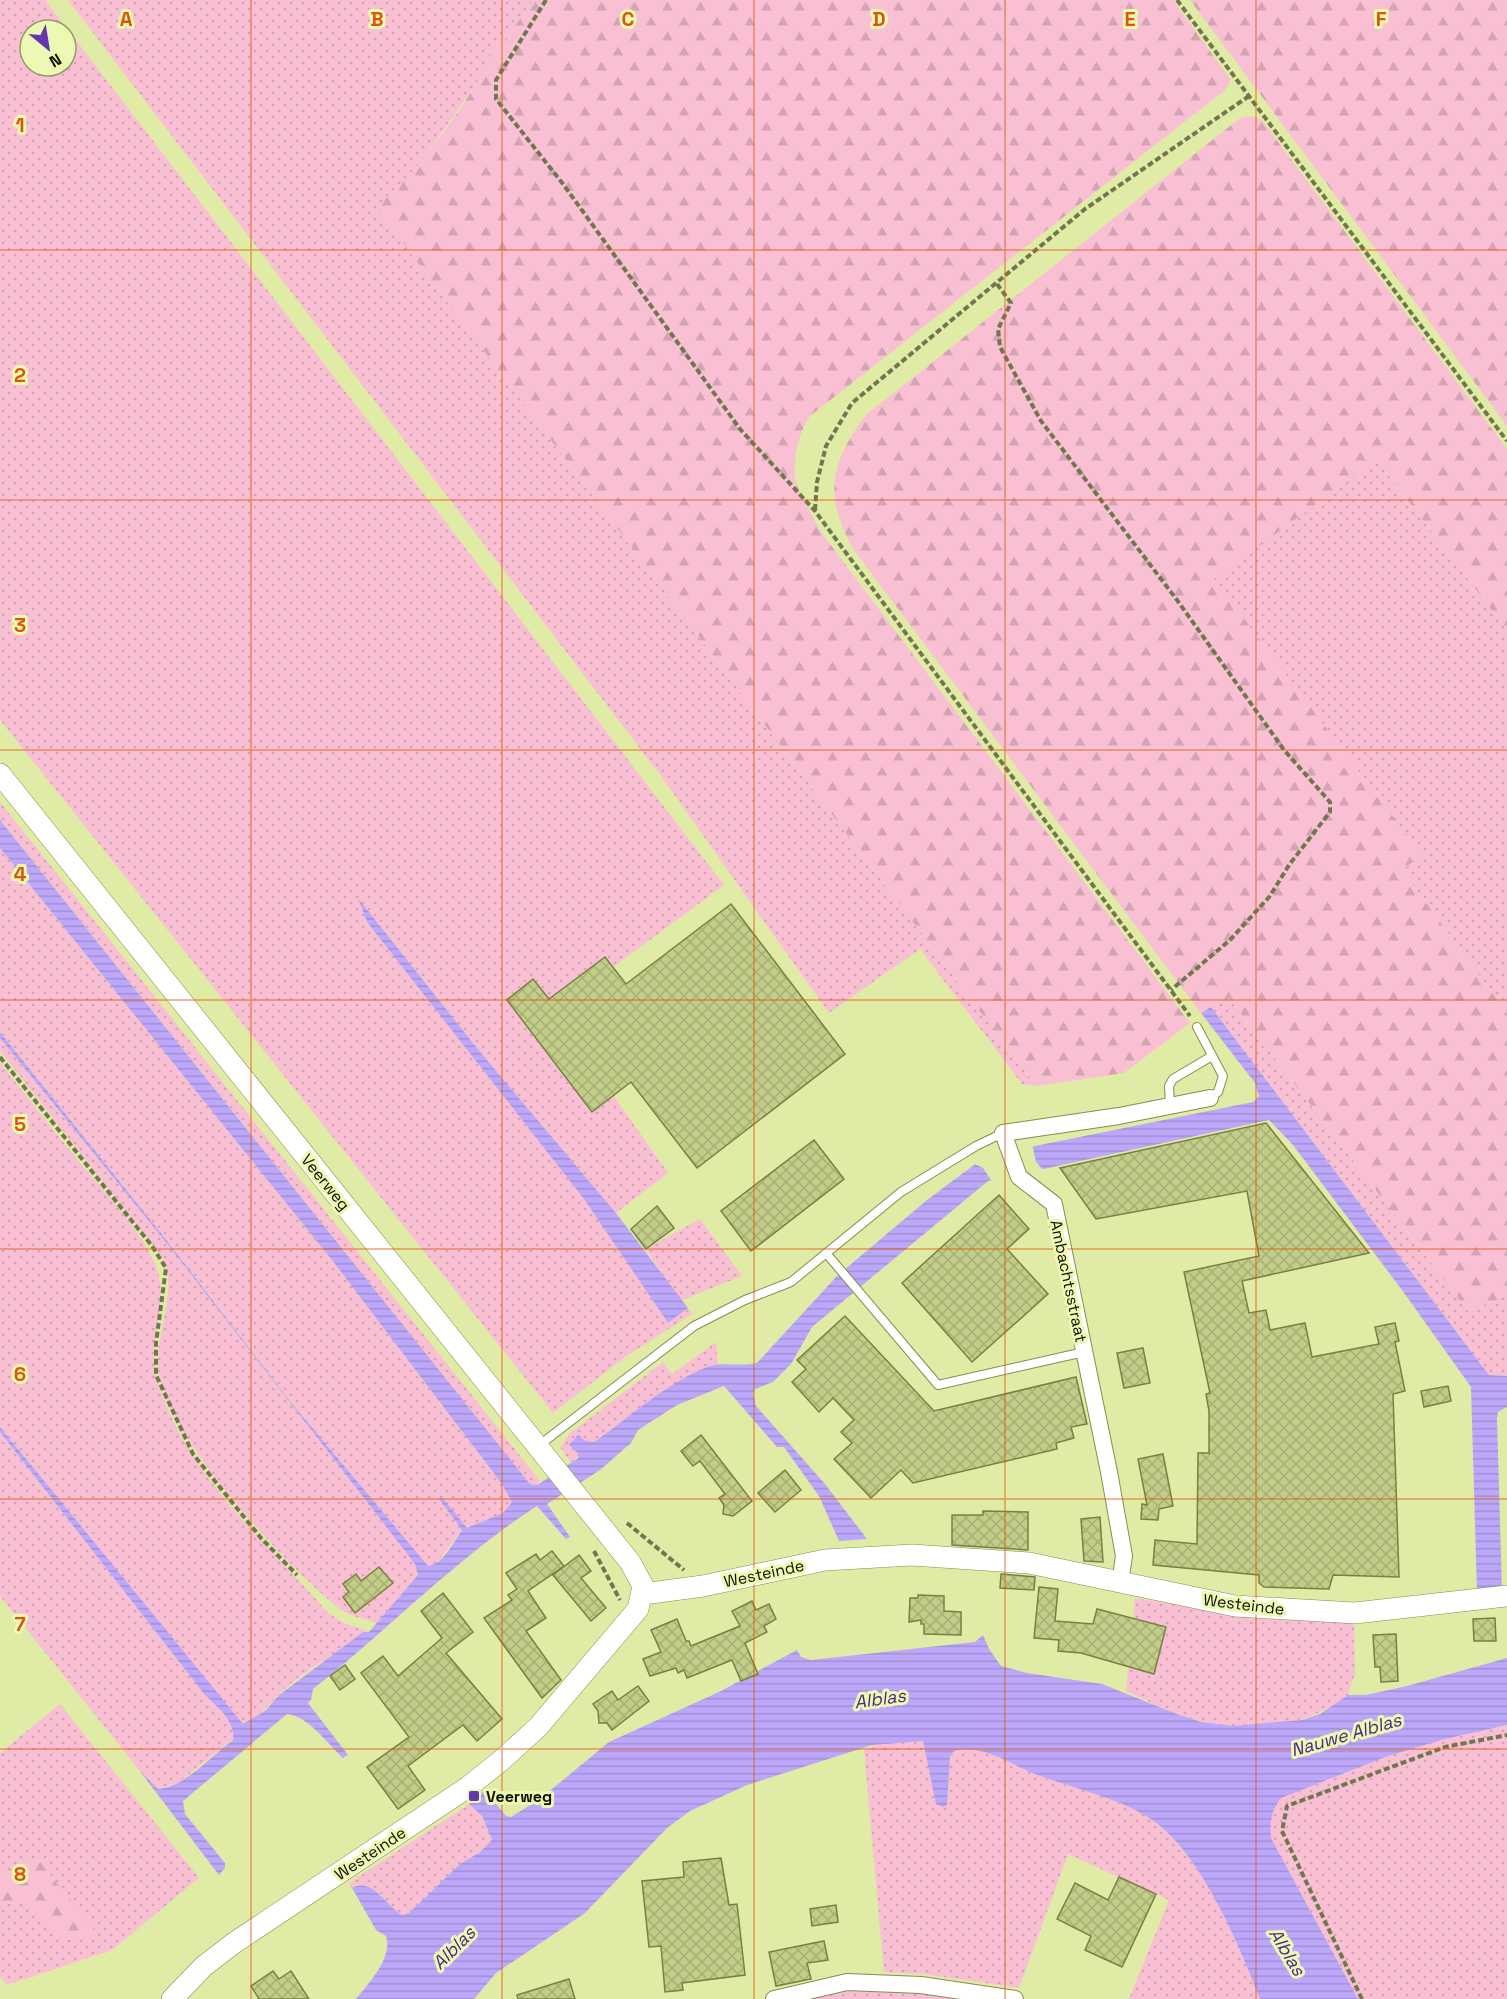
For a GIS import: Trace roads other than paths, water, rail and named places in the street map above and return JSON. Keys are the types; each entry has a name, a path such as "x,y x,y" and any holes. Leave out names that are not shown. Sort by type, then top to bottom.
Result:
{"street":[{"name":"Veerweg","path":"0,774 638,1572 643,1594"},
{"path":"1004,1133 1119,1116 1210,1098"},
{"name":"Ambachtsstraat","path":"1004,1133 1008,1151 1019,1177 1054,1204 1124,1556 1120,1583"},
{"name":"Westeinde","path":"172,1999 204,1966 234,1943 365,1857 503,1760 538,1727 630,1620 638,1609 643,1594 703,1586 825,1560 912,1555 1029,1563 1235,1606 1355,1613 1507,1596"},
{"path":"774,1999 847,1982 921,1985 1016,1999"}],"lane":[{"path":"1197,1027 1223,1076 1218,1092 1210,1098"},
{"path":"1170,1105 1169,1086 1173,1079 1212,1056"},
{"path":"536,1447 694,1326 745,1300 791,1282 901,1192 975,1146 1004,1133"},
{"path":"826,1253 938,1385 1084,1352"}],"water":[{"path":"0,820 530,1484 537,1485 577,1459 580,1455 569,1445 578,1435 586,1441 594,1442 663,1391 692,1374 713,1365 757,1363 837,1276 927,1200 978,1162 1035,1146 1253,1102 1259,1096 1255,1083 1201,1013 1211,1007 1489,1375 1507,1376 1507,1407 1498,1412 1497,1418 1502,1591 1477,1592 1471,1387 1402,1290 1293,1145 1269,1120 988,1181 812,1327 791,1364 773,1382 755,1389 753,1394 756,1406 825,1484 867,1539 839,1541 819,1496 784,1447 777,1447 724,1386 677,1405 638,1430 631,1443 600,1470 547,1504 570,1537 566,1539 537,1506 450,1571 313,1689 311,1700 308,1703 348,1755 343,1758 310,1725 287,1714 183,1801 185,1814 225,1863 225,1868 219,1875 139,1770 158,1789 178,1783 233,1740 232,1727 0,1432 0,1427 243,1724 265,1711 279,1695 363,1632 369,1632 418,1575 415,1564 169,1246 0,1038 0,1032 164,1237 289,1400 428,1566 439,1562 462,1530 439,1499 441,1496 467,1528 503,1513 512,1502 502,1484 332,1260 0,848"},
{"path":"358,898 481,1053 616,1213 688,1308 668,1323 584,1199 367,922"},
{"path":"983,1635 989,1649 1001,1666 1027,1673 1102,1684 1201,1722 1232,1726 1302,1720 1320,1714 1348,1695 1366,1695 1407,1686 1507,1658 1507,1725 1445,1739 1388,1756 1281,1798 1275,1807 1271,1821 1271,1838 1358,1999 1260,1999 1241,1951 1215,1898 1183,1850 1165,1830 1146,1816 1120,1803 1035,1774 996,1756 976,1750 954,1751 950,1757 947,1805 943,1807 936,1804 923,1741 872,1745 747,1785 690,1811 667,1828 585,1913 496,1973 474,1999 356,1999 378,1970 386,1953 387,1944 386,1936 376,1930 352,1888 366,1886 373,1889 402,1915 409,1913 460,1864 480,1852 492,1840 482,1816 469,1804 485,1790 506,1816 511,1817 540,1799 609,1742 719,1692 797,1650 801,1657 811,1660 975,1642"}],"place":[{"name":"Veerweg","path":"474,1796"}],"water label":[{"name":"Alblas","path":"880,1699"},
{"name":"Nauwe Alblas","path":"1346,1735"},
{"name":"Alblas","path":"454,1948"},
{"name":"Alblas","path":"1287,1952"}]}
